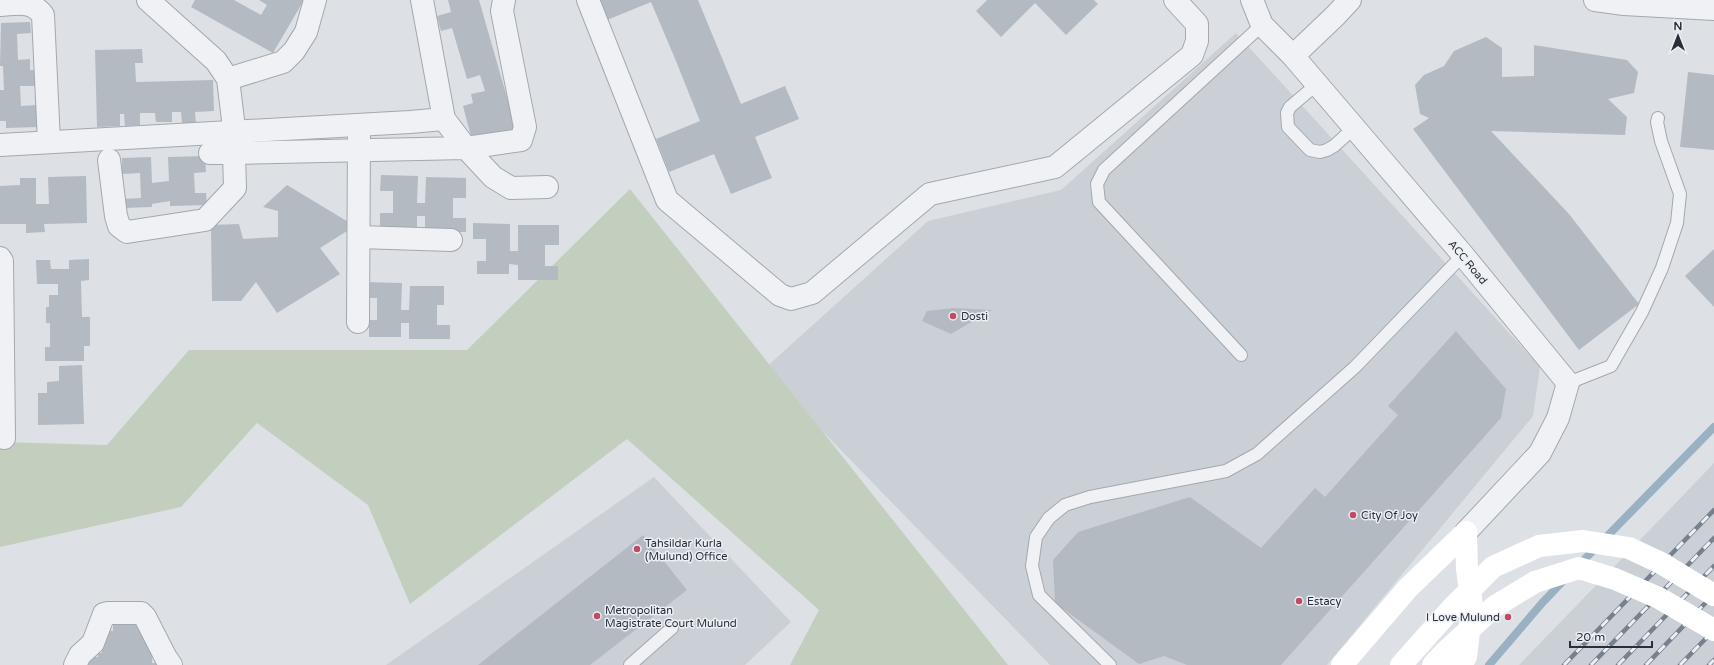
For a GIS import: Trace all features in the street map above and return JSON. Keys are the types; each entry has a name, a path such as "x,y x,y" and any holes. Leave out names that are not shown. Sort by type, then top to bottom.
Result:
{"main road":[{"path":"1342,665 1408,588 1466,532"},
{"path":"1459,665 1466,657 1472,606 1467,569 1466,532"},
{"path":"1401,665 1452,608 1493,567 1539,546 1583,541 1629,548 1661,563 1714,595"},
{"path":"1433,665 1494,606 1535,582 1579,568 1615,579 1659,598 1714,630"}],"street":[{"path":"109,160 116,216 119,226 127,232 205,220 236,188 232,105 228,79 216,60 148,0"},
{"path":"228,79 283,62 294,51 306,32 315,0"},
{"path":"422,0 444,119 466,148 493,177 511,188 547,187"},
{"path":"0,145 49,142 234,143 359,151 466,148 522,140 525,128 502,11 504,0"},
{"path":"588,0 667,200 780,295 792,299 812,293 930,194 1055,167 1192,55 1197,41 1197,24 1175,0"},
{"name":"ACC Road","path":"1252,0 1262,25 1293,56 1316,85 1463,255 1568,383"},
{"path":"1293,56 1350,0"},
{"path":"1595,0 1624,4 1714,9"},
{"path":"0,5 29,3 36,6 43,15 49,142"},
{"path":"210,152 234,143 359,125 444,119"},
{"path":"358,322 359,125"},
{"path":"359,237 451,240"},
{"path":"0,258 2,261 4,438"},
{"path":"1466,532 1540,453 1558,418 1568,383"},
{"path":"75,665 80,655 93,643 104,614 108,613 141,613 146,617 166,658 171,665"}],"lane":[{"path":"1241,355 1099,202 1096,184 1104,170 1262,25"},
{"path":"1316,85 1290,107 1287,113 1288,128 1310,150 1320,152 1334,146 1354,128"},
{"path":"1568,383 1611,366 1642,312 1662,268 1677,223 1680,194 1661,141 1657,122 1658,118"},
{"path":"1110,665 1038,595 1032,566 1036,537 1049,518 1065,504 1090,497 1226,471 1257,454 1355,367 1463,255"},
{"path":"630,665 672,628"}],"shaded area":[{"path":"1236,33 1540,367 1533,416 1327,665 1050,665 763,370 928,221 1061,190"},
{"path":"1714,463 1714,665 1519,665 1669,510"},
{"name":"Tahsildar Kurla (Mulund) Office","path":"654,477 791,622 745,665 386,665"}],"green space":[{"path":"630,189 1008,665 790,665 819,610 627,439 410,604 368,505 257,423 181,507 0,547 0,442 107,445 189,350 467,350"}],"building":[{"path":"195,0 234,0 261,15 267,5 259,0 304,0 273,53 191,7"},
{"path":"448,0 479,0 517,132 473,144 463,106 473,103 471,94 485,91 480,75 467,79 452,28 441,31 437,16 451,12"},
{"path":"598,0 698,0 741,104 785,86 799,119 755,137 772,178 731,194 714,154 669,172 656,139 700,121 676,61 651,2 607,20"},
{"path":"987,0 1094,0 1098,4 1066,35 1035,3 1001,37 976,11"},
{"path":"30,22 31,33 17,34 18,60 30,59 30,70 35,70 36,86 20,86 21,106 37,105 38,127 6,128 6,121 0,121 0,90 4,90 3,66 0,66 1,23"},
{"path":"1486,37 1502,48 1502,77 1534,76 1534,45 1627,60 1638,72 1634,93 1608,99 1627,117 1625,135 1491,131 1569,214 1639,304 1579,350 1413,129 1429,118 1420,114 1415,85 1424,75 1444,66 1454,51"},
{"path":"142,49 143,63 135,63 136,82 213,80 214,111 195,112 196,123 182,123 181,112 172,112 172,122 156,122 155,113 140,113 140,125 125,126 124,114 120,114 120,126 97,127 95,50"},
{"path":"1688,72 1714,75 1714,150 1680,147"},
{"path":"205,156 206,172 194,173 195,193 206,193 207,205 170,206 170,201 152,204 152,207 123,208 123,199 141,198 140,173 122,174 122,158 151,157 152,183 169,181 168,157"},
{"path":"381,175 418,176 417,203 425,203 426,177 466,178 466,198 453,198 453,218 466,218 466,232 425,232 425,216 417,216 417,231 380,230 380,213 393,213 393,191 380,191"},
{"path":"86,176 87,223 44,224 45,232 26,233 26,224 0,224 0,186 20,185 20,178 36,178 36,204 49,204 48,177"},
{"path":"287,185 355,226 320,248 340,274 277,313 256,282 241,301 212,301 211,225 239,224 243,239 278,237 278,211 263,207"},
{"path":"473,223 510,224 510,251 518,251 518,225 559,225 559,245 545,245 545,266 558,266 558,280 518,280 518,265 509,264 509,274 477,274 477,261 486,261 486,239 473,239"},
{"path":"1714,249 1714,307 1685,276"},
{"path":"89,259 89,280 81,281 82,317 90,317 90,346 84,346 84,361 45,361 45,347 50,347 50,323 46,323 46,307 49,307 49,295 58,295 58,284 37,284 36,260 50,260 51,269 69,269 69,260"},
{"path":"365,282 402,283 401,310 409,310 410,286 444,286 444,305 437,305 437,325 450,325 450,339 409,339 409,323 401,323 401,337 369,337 369,320 377,320 377,298 364,298"},
{"name":"Dosti","path":"953,308 992,310 951,334 922,321 927,311"},
{"name":"City Of Joy","path":"1456,331 1506,389 1501,418 1281,665 1187,665 1164,656 1139,664 1055,603 1053,560 1078,532 1190,497 1261,548 1315,488 1325,497 1398,415 1388,406"},
{"path":"82,365 84,424 38,425 38,393 47,393 47,382 59,381 59,366"},
{"name":"Metropolitan Magistrate Court Mulund","path":"643,535 687,590 590,665 478,665"},
{"path":"113,620 140,621 153,642 152,663 162,663 162,665 85,665 89,657 98,657 98,653 102,653 103,630 113,631"}],"waterway":[{"path":"1578,566 1714,427"},
{"path":"1489,665 1543,602 1565,579"}],"railway":[{"path":"1564,665 1714,510"},
{"path":"1591,665 1714,538"},
{"path":"1618,665 1714,566"},
{"path":"1646,665 1714,594"},
{"path":"1680,665 1714,630"},
{"path":"1709,665 1714,660"}],"place":[{"name":"Dosti","path":"953,316"},
{"name":"City Of Joy","path":"1353,515"},
{"name":"Tahsildar Kurla (Mulund) Office","path":"637,549"},
{"name":"Estacy","path":"1299,601"},
{"name":"Metropolitan Magistrate Court Mulund","path":"597,616"},
{"name":"I Love Mulund","path":"1508,617"}]}
